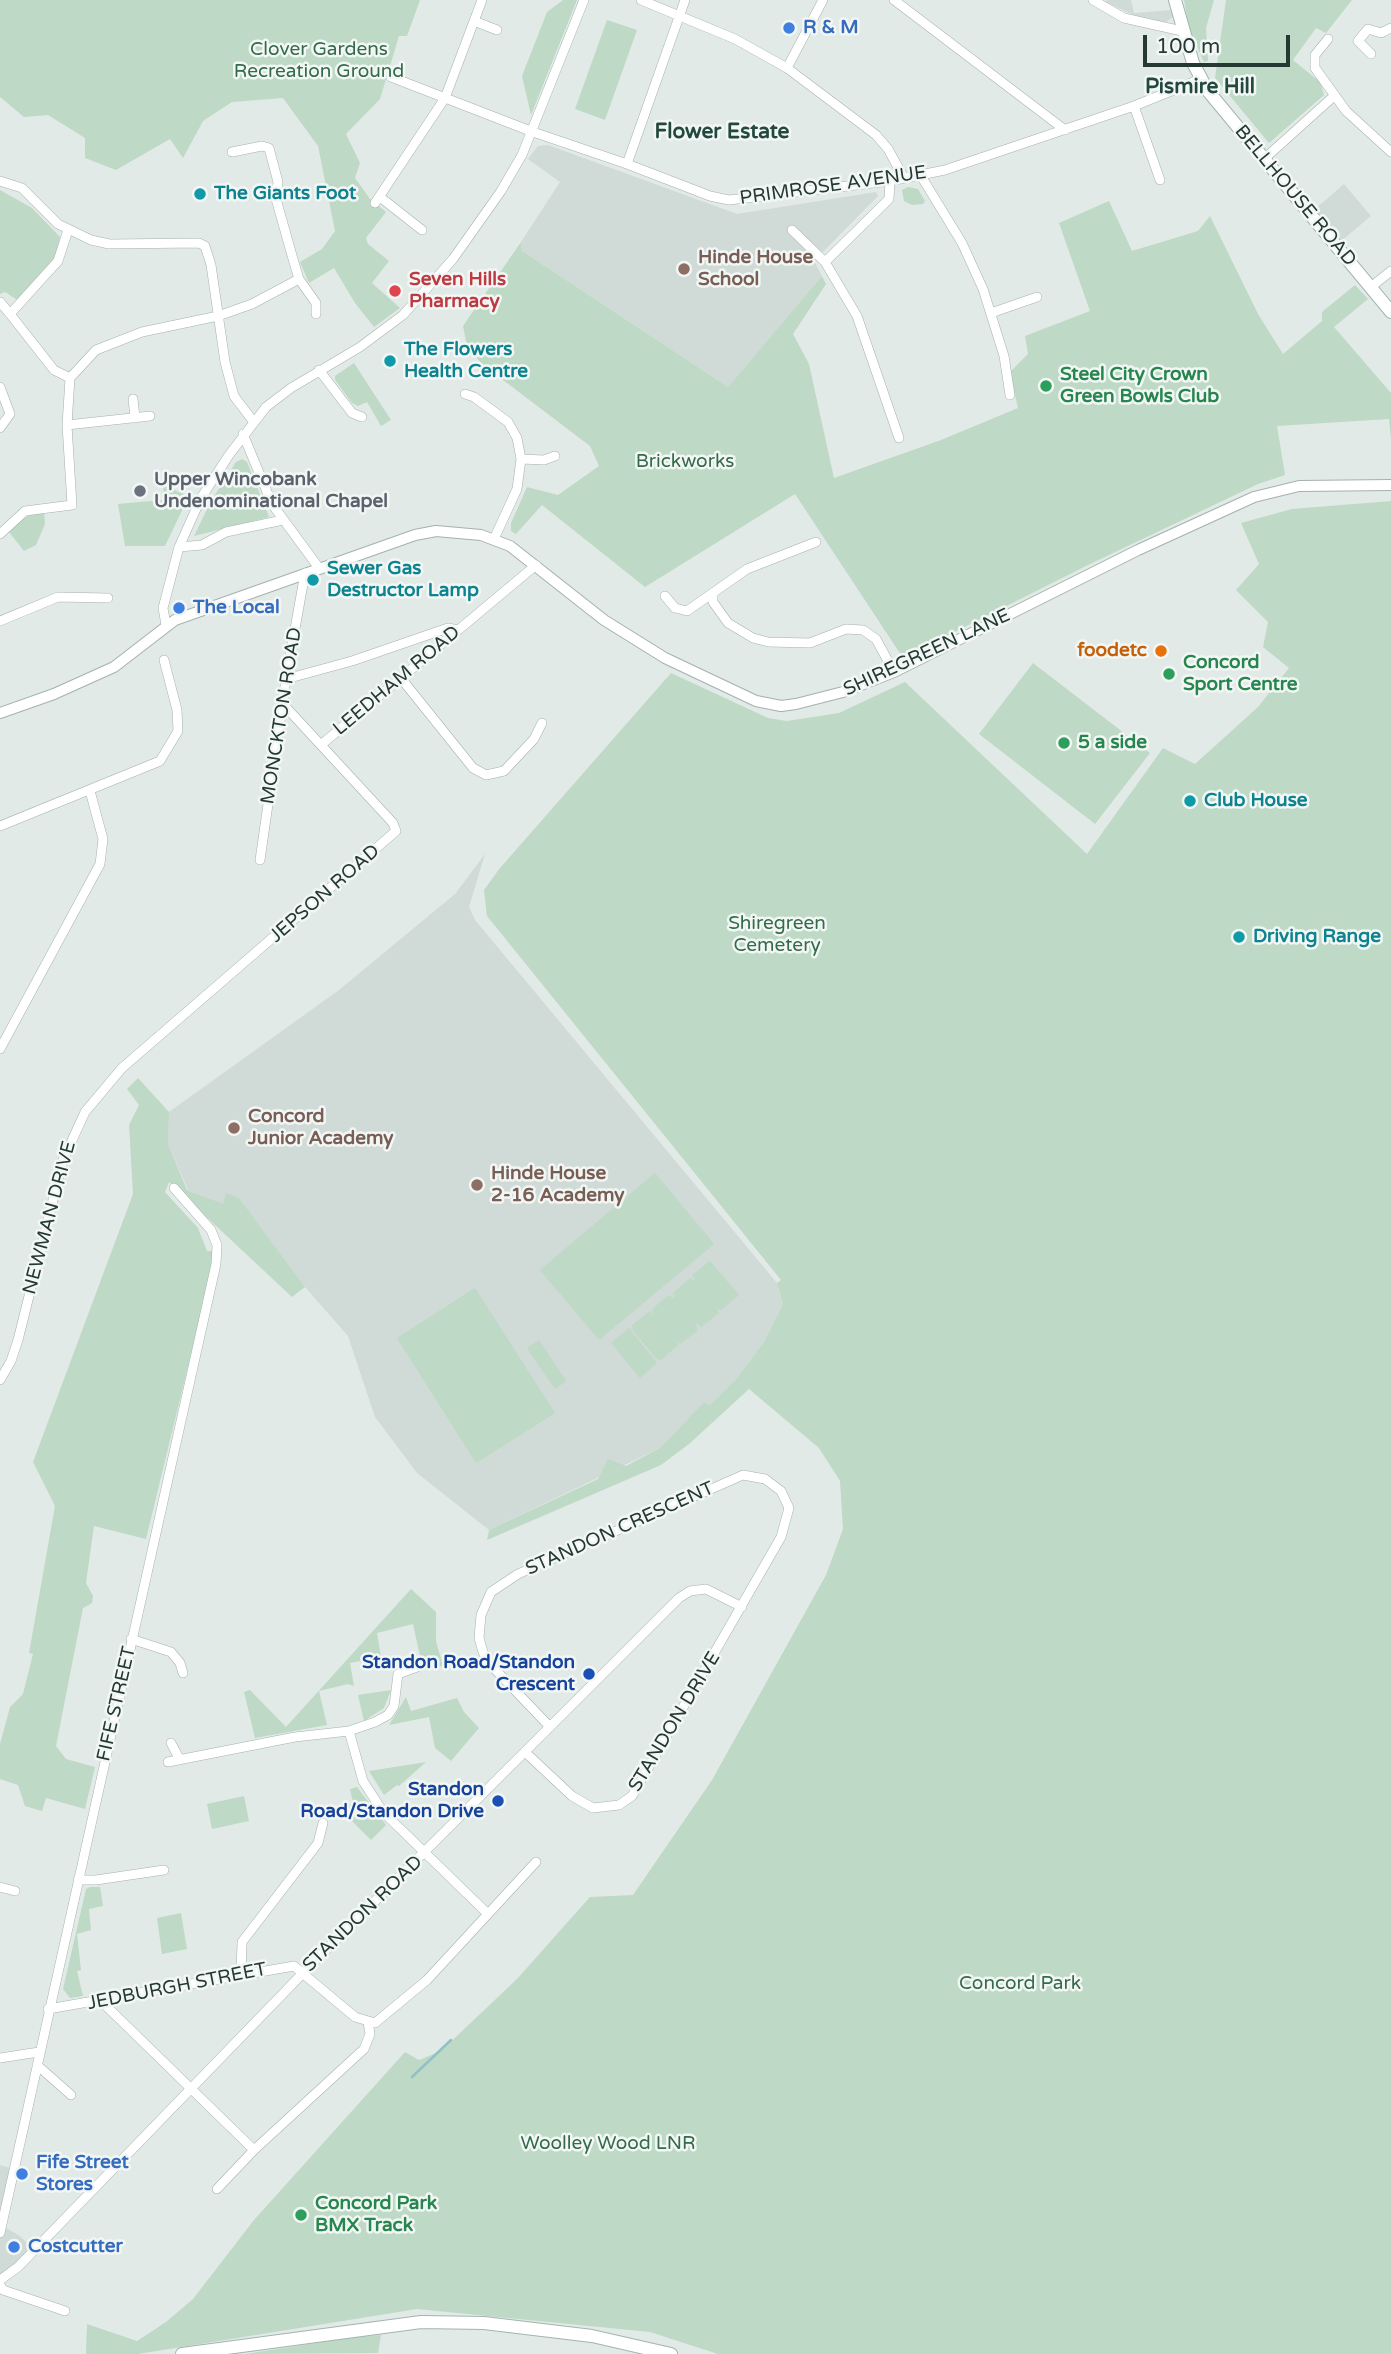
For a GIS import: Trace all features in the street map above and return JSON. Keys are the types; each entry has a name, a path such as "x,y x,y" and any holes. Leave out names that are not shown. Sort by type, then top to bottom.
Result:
{"main road":[{"name":"BELLHOUSE ROAD","path":"1175,0 1182,31 1201,79 1391,312"},
{"path":"182,2354 421,2322 484,2323 592,2336 671,2354"}],"street":[{"path":"422,230 377,200 445,99 482,0"},
{"path":"166,625 163,608 179,547 201,498 243,434 278,397 379,334 427,290 497,197 533,132 584,0"},
{"path":"641,0 735,39 788,68 876,135 888,149 904,178"},
{"path":"627,164 685,0"},
{"path":"788,68 823,0"},
{"path":"894,0 1065,130"},
{"path":"1093,0 1124,18 1182,31"},
{"path":"474,22 497,30"},
{"path":"1371,54 1358,41 1368,29 1381,33 1391,29"},
{"path":"1328,38 1313,62 1334,96 1357,123 1391,152"},
{"name":"PRIMROSE AVENUE","path":"391,77 533,132 710,196 729,200 921,176 986,158 1134,106 1201,79"},
{"path":"1264,159 1334,96"},
{"path":"1134,106 1160,180"},
{"path":"232,152 262,146 269,148 278,182 276,199 299,279 316,303 316,314"},
{"path":"921,176 962,243 1004,356 1010,395"},
{"path":"0,181 22,188 68,230 90,240 109,244 199,243 205,246 211,265 234,396 253,421"},
{"path":"825,262 889,199 890,181"},
{"path":"10,314 58,261 68,230"},
{"path":"792,230 825,262 857,316 899,438"},
{"path":"1371,287 1391,271"},
{"path":"0,534 25,511 72,505 67,425 70,378 96,350 113,341 218,316 252,304 299,279"},
{"path":"990,313 1037,297"},
{"path":"0,302 54,370 70,378"},
{"path":"320,370 352,413 362,417"},
{"path":"0,387 10,414 0,428"},
{"path":"465,394 474,397 509,422 517,438 522,459 517,489 494,539"},
{"path":"133,398 135,418"},
{"path":"67,425 150,416"},
{"path":"243,434 272,503 319,568"},
{"path":"522,459 544,460 555,456"},
{"name":"SHIREGREEN LANE","path":"0,713 54,694 114,667 166,625 319,568 436,531 467,532 494,539 536,565 629,637 734,692 768,705 781,706 830,696 894,672 1139,550 1254,497 1299,486 1391,485"},
{"path":"179,547 202,545 226,532 283,520"},
{"path":"665,596 675,608 687,611 747,569 816,542"},
{"name":"LEEDHAM ROAD","path":"321,744 536,565"},
{"name":"MONCKTON ROAD","path":"260,860 285,679 305,573"},
{"path":"713,594 713,602 729,623 753,638 768,642 810,643 846,629 863,630 876,639 894,672"},
{"path":"0,621 58,597 108,598"},
{"path":"285,679 352,662 448,628 458,630"},
{"path":"0,826 160,761 178,731 177,710 164,660"},
{"path":"400,677 473,768 486,775 504,771 534,739 542,723"},
{"name":"JEPSON ROAD","path":"122,1068 394,835 393,823 282,703"},
{"path":"0,1049 100,864 103,839 90,791"},
{"name":"NEWMAN DRIVE","path":"0,1380 15,1351 72,1135 85,1112 122,1068"},
{"name":"FIFE STREET","path":"0,2233 3,2194 37,2065 218,1252 211,1230 174,1188"},
{"name":"STANDON CRESCENT","path":"550,1727 488,1662 483,1651 480,1638 481,1615 491,1592 500,1583 743,1475 755,1475 781,1490 789,1508 781,1537 742,1607"},
{"name":"STANDON ROAD","path":"0,2280 18,2267 304,1972 679,1598 690,1591 706,1589 742,1607"},
{"name":"STANDON DRIVE","path":"525,1752 582,1803 601,1808 626,1802 639,1786 742,1607"},
{"path":"131,1639 171,1652 180,1663 183,1673"},
{"path":"168,1762 295,1737 349,1731 388,1715 398,1698 398,1674 417,1667"},
{"path":"349,1731 370,1794 383,1812 488,1914"},
{"path":"171,1743 180,1760"},
{"path":"241,1974 242,1942 318,1843 323,1823"},
{"path":"304,1972 338,2005 368,2022 381,2020 398,2006 536,1862"},
{"path":"78,1880 164,1870"},
{"path":"0,1887 15,1891"},
{"name":"JEDBURGH STREET","path":"48,2009 287,1966 304,1972"},
{"path":"100,2000 254,2150"},
{"path":"218,2189 254,2150 364,2049 370,2035 368,2022"},
{"path":"0,2058 39,2052"},
{"path":"37,2065 71,2095"},
{"path":"0,2285 3,2290 65,2311"}],"shaded area":[{"path":"1131,0 1134,13 1172,10 1173,17 1166,22 1146,21 1106,2"},
{"name":"Hinde House School","path":"548,145 737,214 876,192 878,196 814,261 822,276 728,387 522,251 521,242 560,182 528,159 538,146"},
{"path":"1344,184 1371,216 1340,242 1314,210"},
{"name":"Hinde House 2-16 Academy","path":"485,854 469,907 475,920 777,1283 783,1304 764,1342 737,1378 710,1405 704,1402 660,1448 489,1530 417,1473 375,1417 348,1336 305,1287 240,1199 223,1205 188,1190 168,1144 169,1112 339,990 455,894"},
{"path":"0,2165 13,2169 1,2225 20,2236 34,2250 0,2276"}],"green space":[{"name":"Clover Gardens Recreation Ground","path":"0,0 420,0 407,36 399,36 380,99 346,134 360,163 355,178 370,199 386,212 366,238 368,244 389,261 372,283 400,308 374,327 355,303 334,268 309,283 300,262 322,249 335,231 318,146 283,98 232,102 203,121 183,158 170,139 116,170 85,158 85,138 48,115 24,117 0,97"},
{"path":"563,0 577,0 531,115 522,76 547,12"},
{"path":"1184,0 1214,0 1206,28 1208,61 1204,62 1189,29"},
{"path":"1226,0 1352,0 1326,33 1316,28 1293,60 1320,82 1324,95 1269,143 1215,78"},
{"path":"607,20 637,30 605,120 575,109"},
{"path":"908,187 918,189 925,201 923,204 912,205 904,201 902,190"},
{"path":"0,190 32,208 60,237 53,265 19,301 5,292 0,294"},
{"name":"Brickworks","path":"1109,201 1132,251 1198,231 1210,216 1258,314 1283,354 1322,321 1322,312 1355,285 1368,299 1334,327 1391,393 1391,439 1389,419 1277,426 1285,475 1258,484 1088,565 903,658 795,494 645,587 542,505 516,534 511,531 511,523 527,487 558,495 599,466 590,446 482,364 467,346 463,326 521,242 522,251 728,387 822,276 826,284 793,334 809,364 834,478 941,440 1018,408 1010,372 1028,354 1025,336 1090,311 1059,223"},
{"path":"354,363 391,420 381,426 367,402 358,406 352,403 335,380 335,376"},
{"path":"242,459 247,462 269,517 194,536 211,501 236,462"},
{"path":"164,486 189,496 165,546 125,546 118,504 162,500"},
{"name":"Concord Park","path":"1391,501 1391,2354 718,2354 650,2332 417,2309 138,2354 86,2354 87,2324 137,2341 166,2322 193,2299 254,2220 405,2052 419,2060 441,2051 517,1979 590,1897 633,1895 712,1780 826,1575 843,1529 840,1481 819,1448 749,1389 689,1444 661,1465 487,1540 489,1530 598,1479 608,1459 626,1466 660,1448 704,1402 710,1405 737,1378 764,1342 783,1304 777,1283 781,1280 487,916 484,890 500,868 671,673 768,718 787,721 839,713 905,682 1087,854 1163,748 1195,764 1258,707 1289,668 1263,647 1268,622 1236,590 1259,564 1241,523 1292,509"},
{"path":"34,513 44,513 45,524 36,545 24,551 9,532 21,520"},
{"name":"5 a side","path":"1033,663 1150,753 1095,824 979,734"},
{"path":"138,1078 169,1112 168,1144 187,1190 223,1204 226,1193 240,1199 305,1287 292,1297 169,1182 165,1192 198,1228 207,1251 216,1251 146,1539 94,1526 86,1583 93,1596 92,1603 83,1608 56,1746 66,1759 95,1767 85,1809 46,1798 42,1811 25,1806 18,1785 0,1779 0,1744 10,1707 23,1694 33,1654 29,1653 55,1506 33,1462 133,1194 129,1125 139,1105 127,1089"},
{"path":"655,1173 714,1244 599,1340 540,1270"},
{"path":"710,1261 739,1295 721,1310 716,1308 719,1313 701,1327 697,1323 695,1325 698,1330 680,1344 677,1341 678,1345 661,1360 656,1358 633,1331 632,1325 650,1311 654,1315 652,1309 669,1295 673,1298 673,1293 690,1278 696,1281 692,1275"},
{"path":"475,1288 555,1413 476,1463 397,1338"},
{"path":"629,1328 657,1363 640,1378 611,1343"},
{"path":"539,1340 566,1381 555,1389 527,1348"},
{"path":"411,1589 436,1612 436,1641 443,1666 423,1670 413,1624 377,1633 381,1657 350,1663 354,1686 348,1684 319,1691 327,1725 255,1738 244,1692 250,1690 286,1727"},
{"path":"391,1690 384,1708 364,1721 358,1695"},
{"path":"406,1697 411,1711 457,1698 464,1712 479,1728 451,1761 435,1748 429,1717 389,1725"},
{"path":"426,1762 399,1786 384,1795 369,1771"},
{"path":"357,1787 386,1825 371,1840 349,1818 340,1818 338,1808 353,1803 350,1789"},
{"path":"244,1796 249,1821 212,1829 207,1804"},
{"path":"100,1887 103,1906 89,1909 91,1930 77,1934 81,1970 77,1971 83,1996 70,1998 63,1989 86,1889"},
{"path":"181,1913 187,1949 162,1954 157,1918"},
{"path":"381,2335 378,2353 245,2354 354,2337"}],"waterway":[{"path":"412,2077 451,2040"}],"place":[{"name":"R & M","path":"789,28"},
{"name":"The Giants Foot","path":"200,194"},
{"name":"Hinde House School","path":"684,269"},
{"name":"Seven Hills Pharmacy","path":"395,291"},
{"name":"The Flowers Health Centre","path":"390,361"},
{"name":"Steel City Crown Green Bowls Club","path":"1046,386"},
{"name":"Upper Wincobank Undenominational Chapel","path":"140,491"},
{"name":"Sewer Gas Destructor Lamp","path":"313,580"},
{"name":"The Local","path":"179,608"},
{"name":"foodetc","path":"1161,651"},
{"name":"Concord Sport Centre","path":"1169,674"},
{"name":"5 a side","path":"1064,743"},
{"name":"Club House","path":"1190,801"},
{"name":"Driving Range","path":"1239,937"},
{"name":"Concord Junior Academy","path":"234,1128"},
{"name":"Hinde House 2-16 Academy","path":"477,1185"},
{"name":"Standon Road/Standon Crescent","path":"589,1674"},
{"name":"Standon Road/Standon Drive","path":"498,1801"},
{"name":"Fife Street Stores","path":"22,2174"},
{"name":"Concord Park BMX Track","path":"301,2215"},
{"name":"Costcutter","path":"14,2247"}],"district":[{"name":"Pismire Hill","path":"1200,87"},
{"name":"Flower Estate","path":"722,132"}],"park label":[{"name":"Shiregreen Cemetery","path":"777,935"},
{"name":"Woolley Wood LNR","path":"608,2144"}]}
